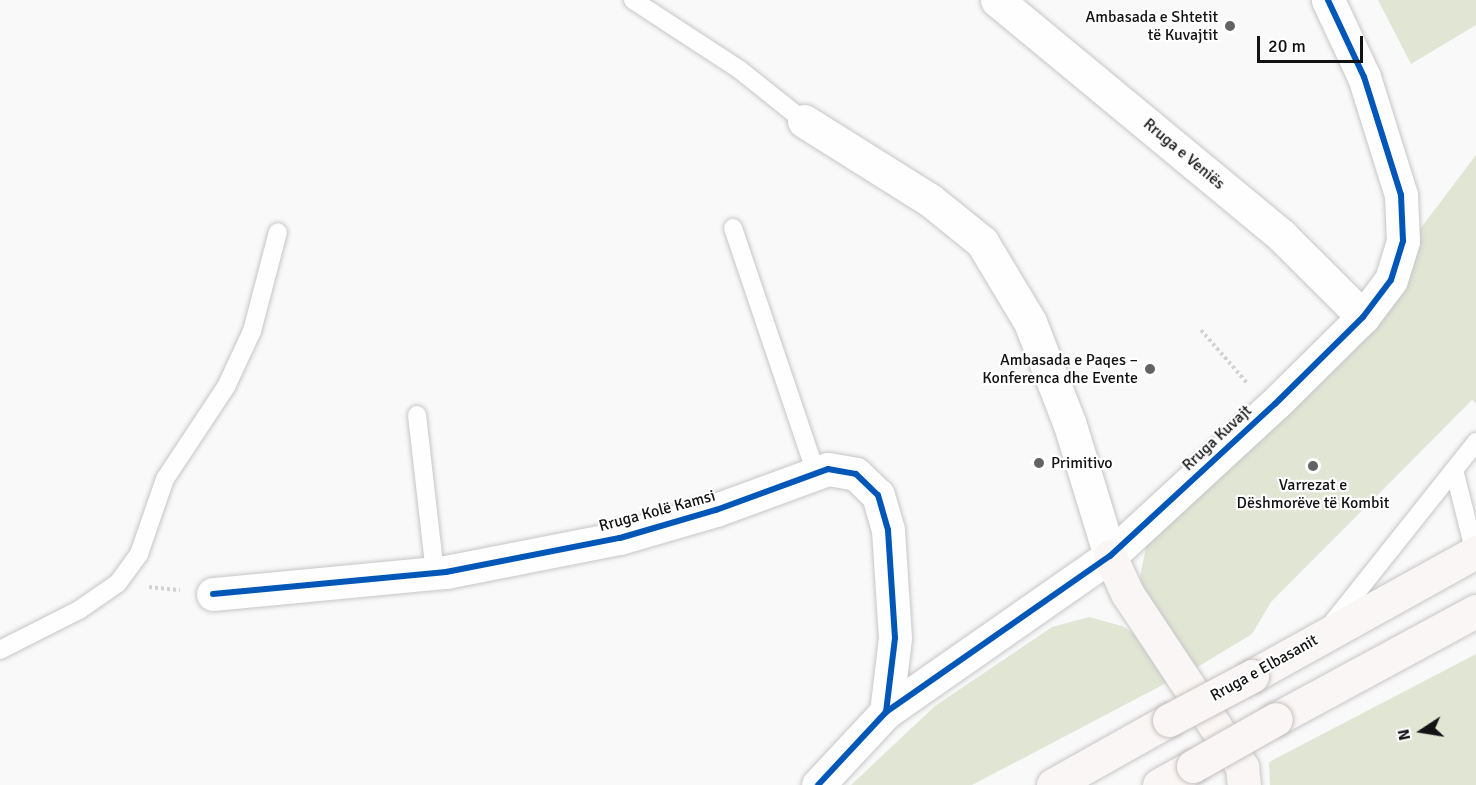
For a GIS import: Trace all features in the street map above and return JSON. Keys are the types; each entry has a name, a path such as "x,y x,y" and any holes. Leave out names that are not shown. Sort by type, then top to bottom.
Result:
{"main road":[{"name":"Rruga e Elbasanit","path":"1053,785 1476,553"},
{"path":"1110,556 1127,593 1242,766 1244,785"},
{"path":"1159,785 1476,611"}],"street":[{"name":"Rruga e Veniës","path":"997,0 1281,235 1363,317"},
{"name":"Rruga Kuvajt","path":"818,785 886,712 1110,556 1269,409 1363,317 1391,280 1403,241 1401,195 1364,76 1328,0"},
{"path":"804,121 930,200 982,242 1030,322 1070,425 1110,556"},
{"name":"Rruga Kolë Kamsi","path":"213,594 435,573 620,537 716,510 828,469 856,474 878,495 888,530 895,638 886,712"}],"lane":[{"path":"633,0 740,70 804,121"},
{"path":"733,228 816,473"},
{"path":"0,650 80,610 118,583 139,554 165,479 226,387 248,340 278,232"},
{"path":"417,415 435,573"},
{"path":"1320,638 1476,442"},
{"path":"1454,470 1476,553"}],"path":[{"path":"1201,330 1269,409"},
{"path":"118,583 213,594"}],"green space":[{"path":"1378,0 1476,0 1476,25 1411,64"},
{"name":"Varrezat e Dëshmorëve të Kombit","path":"1476,155 1476,403 1472,400 1271,602 1252,634 1191,671 1145,594 1140,577 1148,537 1414,237"},
{"path":"1089,617 1122,626 1139,637 1170,681 972,785 851,785 935,706 1052,627"},
{"path":"1476,654 1476,785 1270,785 1269,762"}],"cycle path":[{"path":"818,785 886,712 1110,556 1275,404 1363,317 1391,280 1403,241 1401,195 1364,77 1328,0"},
{"path":"213,594 446,572 620,538 716,510 828,469 856,474 878,495 888,530 895,638 886,712"}],"place":[{"name":"Ambasada e Shtetit të Kuvajtit","path":"1230,26"},
{"name":"Ambasada e Paqes – Konferenca dhe Evente","path":"1150,369"},
{"name":"Primitivo","path":"1039,463"},
{"name":"Varrezat e Dëshmorëve të Kombit","path":"1313,466"}]}
